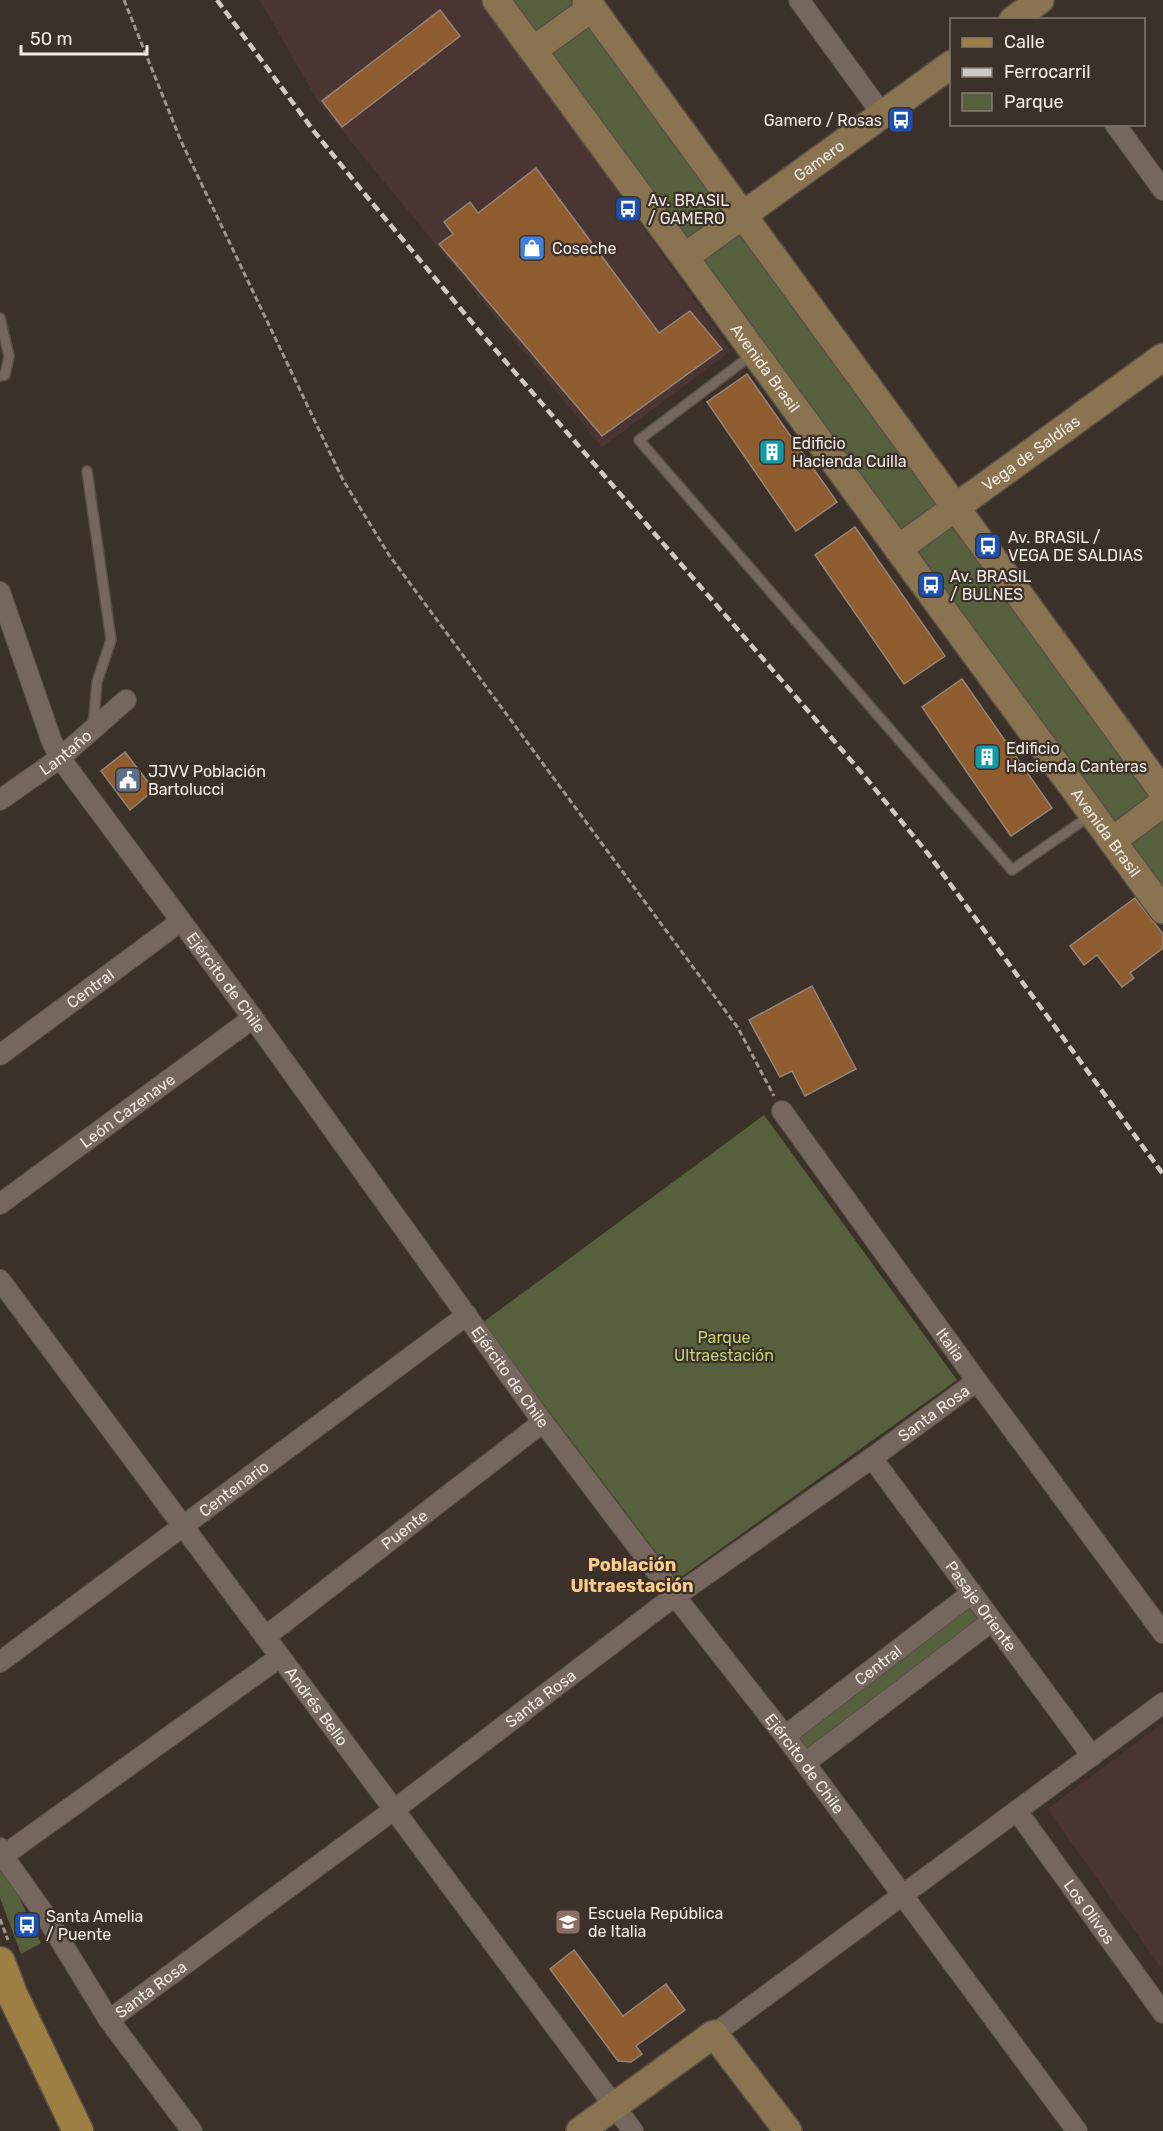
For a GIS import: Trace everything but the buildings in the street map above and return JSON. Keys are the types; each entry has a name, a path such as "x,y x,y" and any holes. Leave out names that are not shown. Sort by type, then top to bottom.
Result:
{"main road":[{"name":"Avenida Brasil","path":"496,0 1163,910"},
{"path":"533,50 589,4 1163,792"},
{"name":"Gamero","path":"685,257 950,65"},
{"name":"Vega de Saldías","path":"898,549 1163,357"},
{"path":"1112,841 1163,803"},
{"path":"0,1962 6,1994 78,2131"},
{"path":"580,2131 714,2034 788,2131"}],"street":[{"path":"798,0 882,114"},
{"path":"1116,126 1163,190"},
{"name":"Ejército de Chile","path":"0,591 52,742 60,758 253,1018 543,1422 785,1736 1077,2131"},
{"name":"Lantaño","path":"0,800 60,758 126,700"},
{"name":"Central","path":"0,1055 181,921"},
{"name":"León Cazenave","path":"0,1204 253,1018"},
{"name":"Italia","path":"782,1111 977,1382 1163,1633"},
{"name":"Andrés Bello","path":"0,1280 633,2131"},
{"name":"Centenario","path":"0,1662 467,1315"},
{"name":"Santa Rosa","path":"109,2020 394,1810 675,1596 977,1382"},
{"name":"Puente","path":"265,1636 543,1422"},
{"name":"Pasaje Oriente","path":"872,1458 1092,1756"},
{"name":"Central","path":"785,1736 972,1593"},
{"name":"Central","path":"805,1763 992,1621"},
{"path":"192,2131 109,2020 43,1912 2,1852 280,1657"},
{"path":"714,2034 1163,1703"},
{"name":"Los Olivos","path":"1017,1811 1163,2013"}],"lane":[{"path":"0,318 9,356 4,375 0,376"},
{"path":"755,353 639,440 1012,870 1092,814"},
{"path":"87,471 111,640 97,682 93,729"}],"path":[{"path":"124,0 181,141 343,480 389,555 738,1028 782,1111"}],"shaded area":[{"path":"260,0 481,0 731,351 602,447 317,100"},
{"path":"1163,1723 1163,1970 1047,1809"}],"green space":[{"path":"505,0 574,0 577,5 532,39"},
{"path":"590,27 732,214 687,247 549,56"},
{"path":"744,229 947,507 902,541 697,262"},
{"path":"956,519 1154,799 1116,828 916,548"},
{"path":"1163,812 1163,892 1125,841"},
{"name":"Parque Ultraestación","path":"764,1115 957,1380 677,1580 482,1323"},
{"path":"965,1603 979,1621 809,1751 795,1733"},
{"path":"0,1858 41,1943 21,1954 0,1898"}],"railway":[{"path":"217,0 313,130 368,198 480,332 861,772 929,855 1163,1174"}],"place":[{"name":"Gamero / Rosas","path":"901,120"},
{"name":"Av. BRASIL / GAMERO","path":"628,209"},
{"name":"Coseche","path":"532,248"},
{"name":"Edificio Hacienda Cuilla","path":"772,452"},
{"name":"Av. BRASIL / VEGA DE SALDIAS","path":"988,546"},
{"name":"Av. BRASIL / BULNES","path":"931,585"},
{"name":"Edificio Hacienda Canteras","path":"987,757"},
{"name":"JJVV Población Bartolucci","path":"128,780"},
{"name":"Escuela República de Italia","path":"568,1922"},
{"name":"Santa Amelia / Puente","path":"27,1925"}],"district":[{"name":"Población Ultraestación","path":"632,1575"}]}
